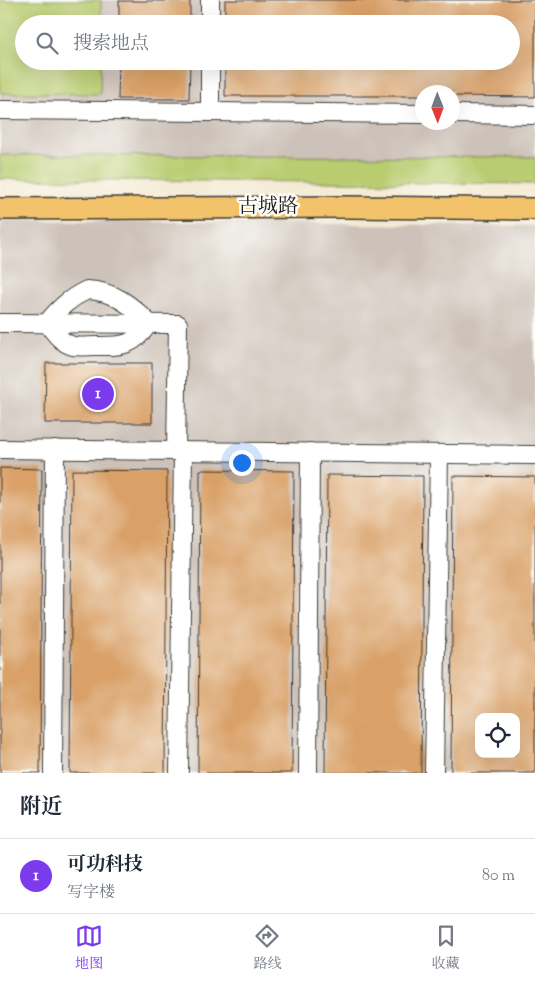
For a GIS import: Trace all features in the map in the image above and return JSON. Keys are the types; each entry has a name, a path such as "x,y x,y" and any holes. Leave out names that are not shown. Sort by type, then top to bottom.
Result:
{"main road":[{"name":"古城路","path":"0,197 535,200"},
{"name":"古城路","path":"0,209 327,207 535,209"}],"lane":[{"path":"210,0 210,15"},
{"path":"210,70 210,112"},
{"path":"0,110 415,114"},
{"path":"460,114 535,115"},
{"path":"47,323 57,310 72,297 87,290 101,290 114,295 131,305 149,323"},
{"path":"0,323 178,324 180,451 179,773"},
{"path":"0,449 535,455"},
{"path":"53,773 55,449"},
{"path":"308,773 310,452"},
{"path":"434,773 439,454"}],"shaded area":[{"path":"0,0 535,0 535,157 0,155"},
{"path":"0,220 535,226 535,773 0,773"}],"green space":[{"path":"0,0 101,0 101,15 15,15 15,70 101,70 100,94 0,93"},
{"path":"0,155 535,157 535,184 0,179"}],"building":[{"path":"225,0 535,0 535,97 460,96 460,85 415,85 415,96 225,96 225,70 520,70 520,15 225,15"},
{"path":"119,1 190,1 190,15 119,15"},
{"path":"119,70 190,70 189,99 118,99"},
{"path":"46,363 152,363 152,423 45,423"},
{"path":"0,468 42,469 40,773 0,773"},
{"path":"72,470 167,471 165,773 70,773"},
{"path":"200,470 294,471 292,773 198,773"},
{"path":"327,475 423,476 421,773 325,773"},
{"path":"453,476 535,477 535,773 451,773"}],"place":[{"name":"可功科技","path":"98,394"}]}
